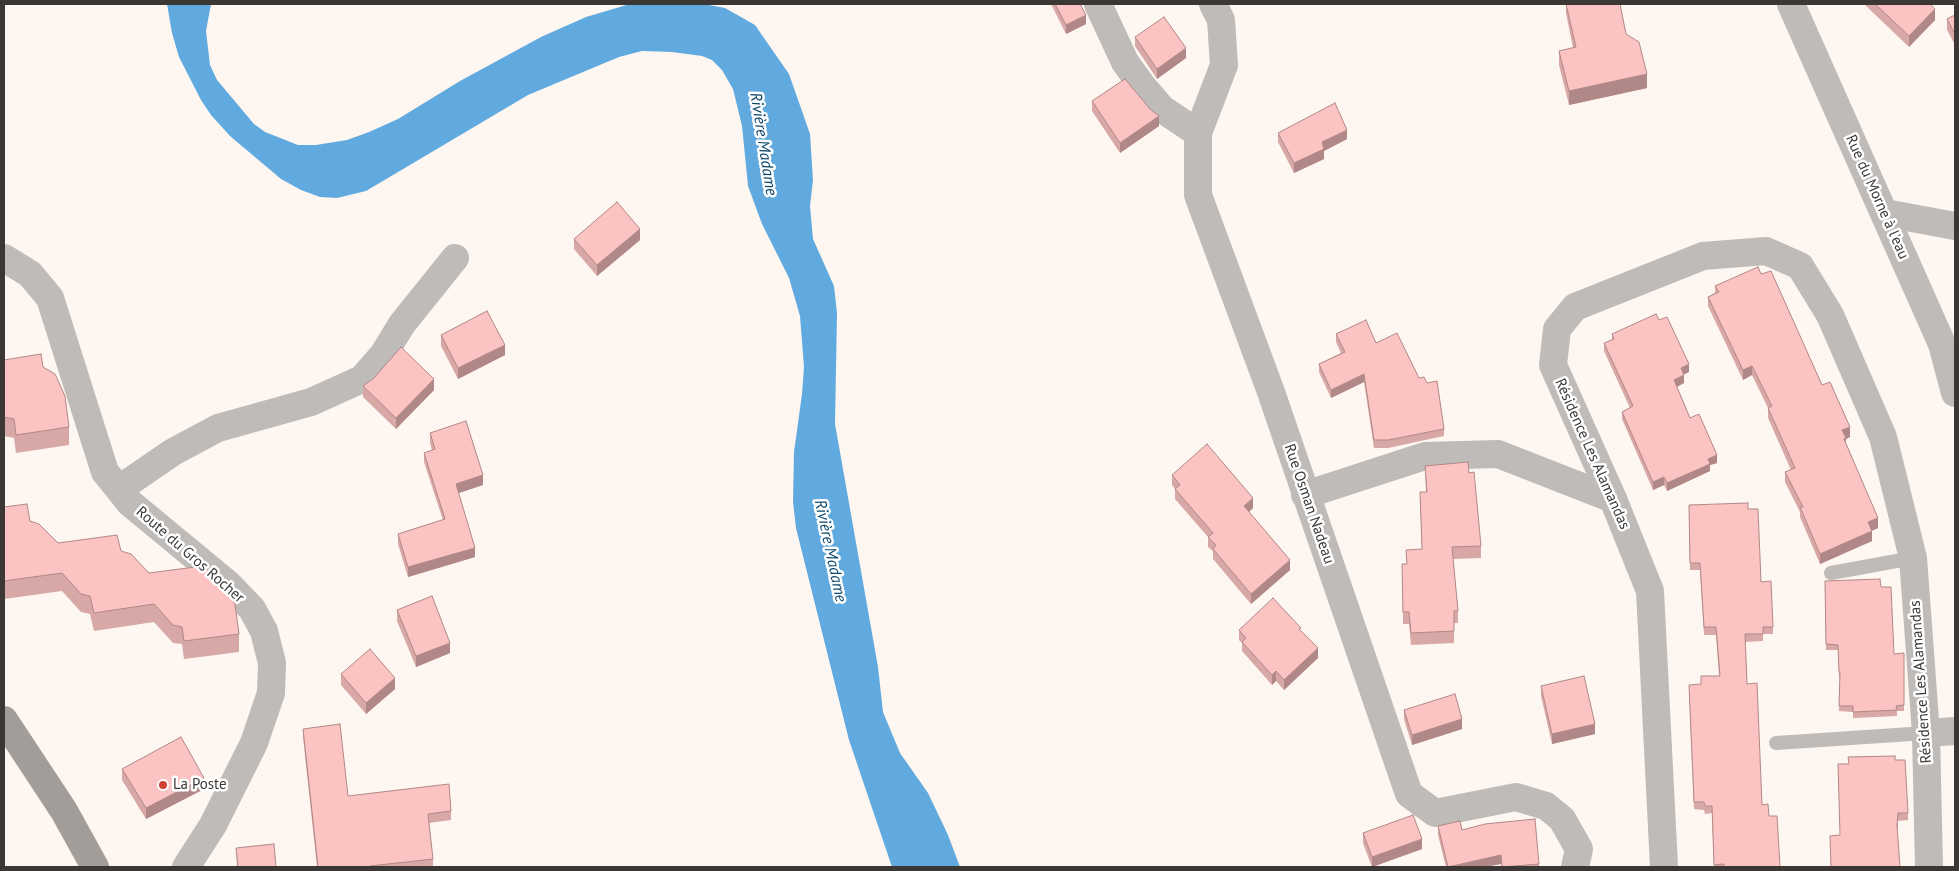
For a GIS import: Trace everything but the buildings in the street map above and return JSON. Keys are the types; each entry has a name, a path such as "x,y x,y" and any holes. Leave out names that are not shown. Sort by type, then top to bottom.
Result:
{"street":[{"path":"1098,4 1125,62 1143,87 1162,109 1198,133"},
{"name":"Rue Osman Nadeau","path":"1213,4 1221,20 1224,65 1198,133 1198,195 1271,392 1305,495 1366,664 1409,794 1435,813 1516,798 1546,806 1562,819 1579,849 1575,867"},
{"name":"Rue du Morne à l'eau","path":"1791,4 1942,344 1955,393"},
{"path":"1885,213 1955,226"},
{"name":"Résidence Les Alamandas","path":"1664,867 1650,591 1613,499 1553,365 1557,329 1575,307 1703,256 1766,251 1800,266 1830,315 1883,436 1913,558 1926,733 1929,867"},
{"name":"Route du Gros Rocher","path":"4,258 30,274 50,298 105,472 130,503 228,584 252,609 264,631 272,663 271,694 254,743 214,825 186,867"},
{"path":"119,489 173,452 218,428 312,402 362,379 383,355 402,324 455,258"},
{"path":"1305,495 1425,456 1498,454 1613,499"},
{"path":"4,720 64,811 95,867"},
{"path":"1926,733 1955,731"}],"lane":[{"path":"1831,573 1913,558"},
{"path":"1776,743 1926,733"}],"water":[{"name":"Rivière Madame","path":"167,4 211,4 206,31 210,65 217,80 254,124 265,132 298,145 316,145 347,140 369,132 398,119 460,81 541,37 586,17 630,4 709,5 725,8 755,25 789,74 810,134 813,180 810,206 813,239 834,286 837,313 835,424 878,667 883,712 900,753 928,793 948,835 960,867 892,867 849,740 796,528 793,502 794,452 804,367 800,316 789,278 762,224 748,186 742,126 733,89 722,70 712,60 702,56 672,52 642,51 619,57 528,95 366,191 337,198 320,197 301,190 281,179 230,136 211,115 201,100 179,57 172,33"}],"place":[{"name":"La Poste","path":"163,785"}]}
